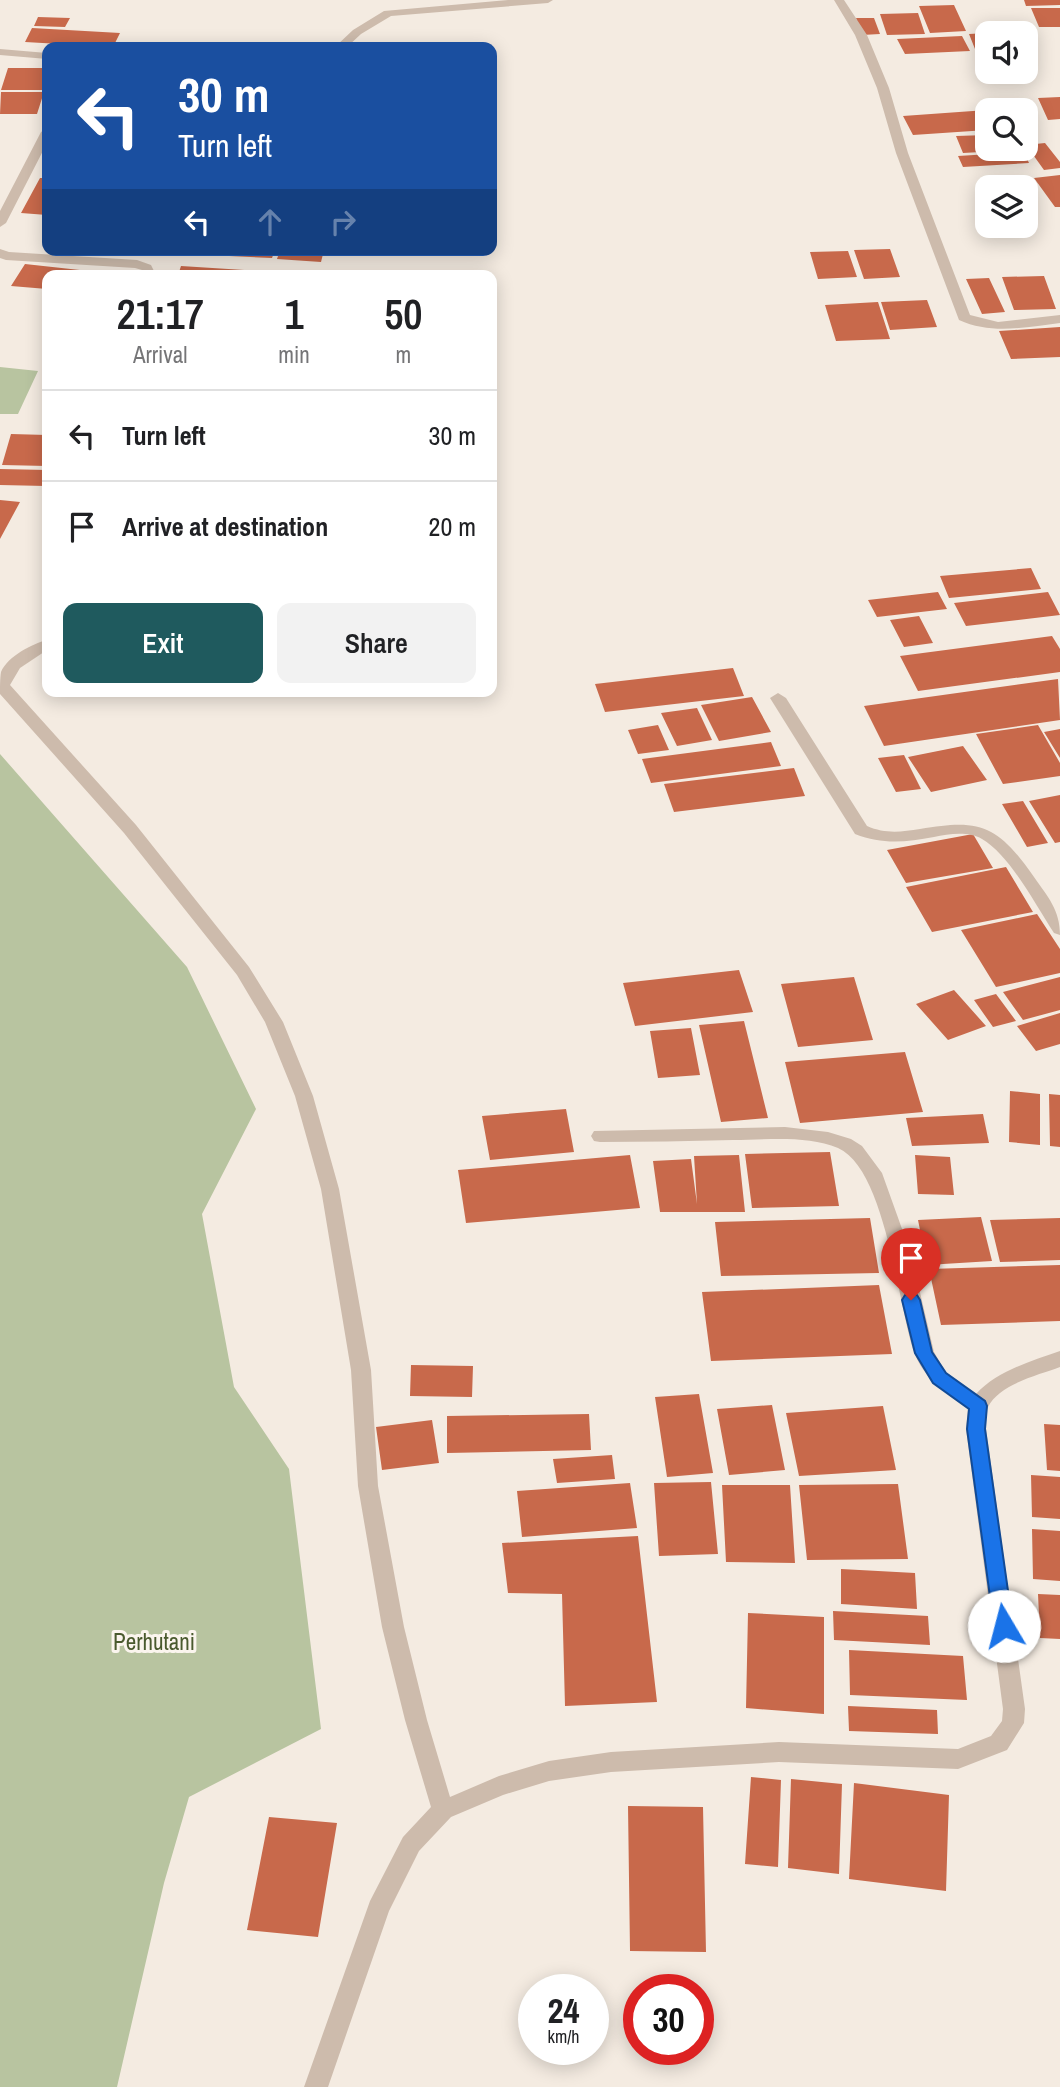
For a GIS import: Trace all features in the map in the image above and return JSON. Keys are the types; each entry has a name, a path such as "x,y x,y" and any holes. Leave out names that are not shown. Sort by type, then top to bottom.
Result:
{"street":[{"path":"346,42 357,32 388,13 548,0"},
{"path":"839,0 861,35 883,88 902,153 964,317 976,323 990,325 1060,320"},
{"path":"0,52 42,56"},
{"path":"0,223 6,200 42,140"},
{"path":"0,253 6,256 137,264 148,270"},
{"path":"42,647 15,663 2,685 8,695 130,829 243,971 274,1022 304,1096 330,1189 361,1370 368,1486 393,1627 416,1720 443,1810"},
{"path":"778,698 861,830 882,838 963,830 987,835 1018,870 1060,929"},
{"path":"600,1136 785,1133 828,1139 845,1144 856,1151 873,1173 901,1254 924,1353 939,1378 978,1406"},
{"path":"316,2087 378,1908 411,1844 443,1810 499,1786 549,1771 611,1762 779,1752 958,1759 999,1743 1013,1723 1014,1709 976,1429 978,1406 992,1390 1010,1379 1060,1359"}],"green space":[{"path":"0,367 38,371 18,414 0,414"},
{"name":"Perhutani","path":"0,754 187,967 256,1109 202,1214 234,1387 289,1469 321,1729 189,1797 164,1883 117,2087 0,2087"}],"building":[{"path":"1024,0 1060,0 1060,5 1026,6"},
{"path":"954,5 966,31 930,33 919,6"},
{"path":"1031,8 1060,8 1060,27 1039,27"},
{"path":"918,13 925,34 887,35 880,14"},
{"path":"38,17 70,18 65,27 34,26"},
{"path":"856,18 874,18 880,34 862,35"},
{"path":"32,28 120,33 116,42 25,42"},
{"path":"969,34 975,34 975,49"},
{"path":"962,36 970,51 905,54 897,39"},
{"path":"8,68 42,68 42,90 1,90"},
{"path":"1,92 42,92 37,114 0,114"},
{"path":"1060,97 1060,119 1048,120 1038,98"},
{"path":"975,111 975,131 913,135 903,116"},
{"path":"975,135 975,152 963,153 956,136"},
{"path":"1045,143 1060,162 1060,168 1044,170 1038,161 1038,144"},
{"path":"975,155 975,161 1029,163 963,167 958,156"},
{"path":"1060,175 1060,207 1055,207 1038,184 1038,178"},
{"path":"40,178 42,178 42,215 21,213"},
{"path":"890,249 900,277 864,279 854,250"},
{"path":"848,251 857,277 818,279 810,252"},
{"path":"229,256 273,256 272,258"},
{"path":"278,256 322,256 321,262 277,259"},
{"path":"25,264 80,270 42,270 42,289 11,286"},
{"path":"181,266 245,270 180,270"},
{"path":"1044,276 1056,309 1014,310 1002,277"},
{"path":"989,278 1005,312 982,314 966,279"},
{"path":"927,300 937,327 890,330 881,302"},
{"path":"878,302 890,339 836,341 825,305"},
{"path":"1060,327 1060,357 1011,359 999,331"},
{"path":"11,434 42,435 42,466 2,465"},
{"path":"0,469 42,470 42,486 0,485"},
{"path":"0,500 20,502 0,539"},
{"path":"1031,568 1041,589 949,598 940,576"},
{"path":"938,592 947,609 877,617 868,600"},
{"path":"1048,592 1060,615 966,626 954,603"},
{"path":"919,616 933,643 904,647 890,620"},
{"path":"1052,636 1060,649 1060,672 918,691 900,656"},
{"path":"733,668 744,696 605,712 595,684"},
{"path":"1058,679 1060,720 884,746 864,706"},
{"path":"752,697 771,732 719,741 701,705"},
{"path":"697,708 712,740 677,746 661,713"},
{"path":"658,725 669,750 638,754 628,730"},
{"path":"1038,725 1060,763 1060,776 1003,784 976,734"},
{"path":"1060,729 1060,758 1044,732"},
{"path":"771,742 781,766 651,783 642,759"},
{"path":"963,746 987,780 931,792 908,757"},
{"path":"904,755 921,789 896,792 878,758"},
{"path":"794,768 805,796 674,812 664,784"},
{"path":"1060,795 1060,842 1055,843 1029,801"},
{"path":"1023,801 1048,843 1027,847 1002,804"},
{"path":"973,834 993,868 906,883 887,850"},
{"path":"1006,867 1033,912 932,932 906,887"},
{"path":"1037,914 1060,949 1060,973 996,987 961,930"},
{"path":"739,970 753,1012 635,1026 623,983"},
{"path":"854,977 873,1040 798,1047 781,984"},
{"path":"1060,977 1060,1010 1023,1020 1003,992"},
{"path":"954,990 986,1026 948,1040 916,1004"},
{"path":"996,994 1016,1021 993,1027 974,1000"},
{"path":"1060,1013 1060,1044 1036,1051 1017,1026"},
{"path":"744,1021 768,1118 721,1122 699,1025"},
{"path":"691,1028 700,1075 658,1078 650,1031"},
{"path":"905,1052 923,1112 800,1123 785,1062"},
{"path":"1010,1091 1040,1094 1040,1145 1009,1142"},
{"path":"1049,1094 1060,1095 1060,1147 1050,1146"},
{"path":"566,1109 574,1152 490,1160 482,1116"},
{"path":"983,1114 989,1143 912,1146 906,1118"},
{"path":"830,1152 839,1206 752,1208 745,1154"},
{"path":"630,1155 640,1208 466,1223 458,1170"},
{"path":"739,1155 745,1212 660,1212 653,1161 691,1159 697,1204 694,1156"},
{"path":"915,1155 950,1157 954,1195 918,1194"},
{"path":"981,1217 992,1261 927,1265 918,1220"},
{"path":"870,1218 879,1273 721,1276 715,1222"},
{"path":"1060,1218 1060,1260 1000,1262 990,1220"},
{"path":"1060,1265 1060,1321 941,1325 929,1269"},
{"path":"879,1285 892,1354 711,1361 702,1292"},
{"path":"411,1365 473,1366 472,1397 410,1396"},
{"path":"699,1394 713,1473 667,1477 655,1397"},
{"path":"772,1405 785,1470 729,1475 717,1409"},
{"path":"883,1406 896,1470 799,1476 786,1413"},
{"path":"589,1414 591,1450 447,1453 447,1416"},
{"path":"432,1420 439,1463 382,1470 376,1427"},
{"path":"1044,1424 1060,1425 1060,1471 1047,1470"},
{"path":"612,1455 615,1479 557,1483 553,1459"},
{"path":"1031,1475 1060,1477 1060,1519 1032,1517"},
{"path":"711,1482 718,1554 659,1556 654,1483"},
{"path":"630,1483 637,1528 522,1537 517,1491"},
{"path":"898,1484 908,1559 807,1560 799,1485"},
{"path":"722,1485 790,1485 795,1563 726,1562"},
{"path":"1032,1529 1060,1531 1060,1581 1033,1579"},
{"path":"638,1536 657,1702 565,1706 562,1594 508,1593 502,1543"},
{"path":"841,1569 915,1573 917,1609 841,1604"},
{"path":"1038,1594 1060,1595 1060,1639 1040,1638"},
{"path":"833,1611 928,1616 930,1645 834,1640"},
{"path":"748,1613 824,1617 824,1714 746,1708"},
{"path":"849,1650 963,1656 967,1700 850,1695"},
{"path":"848,1706 937,1710 938,1734 849,1731"},
{"path":"751,1777 781,1780 778,1867 745,1864"},
{"path":"791,1779 842,1784 839,1874 788,1868"},
{"path":"854,1783 949,1795 946,1891 849,1879"},
{"path":"628,1806 703,1807 706,1952 630,1951"},
{"path":"269,1817 337,1823 318,1937 247,1930"}],"route":[{"path":"911,1300 924,1353 939,1378 978,1406 976,1429 1004,1626"}]}
